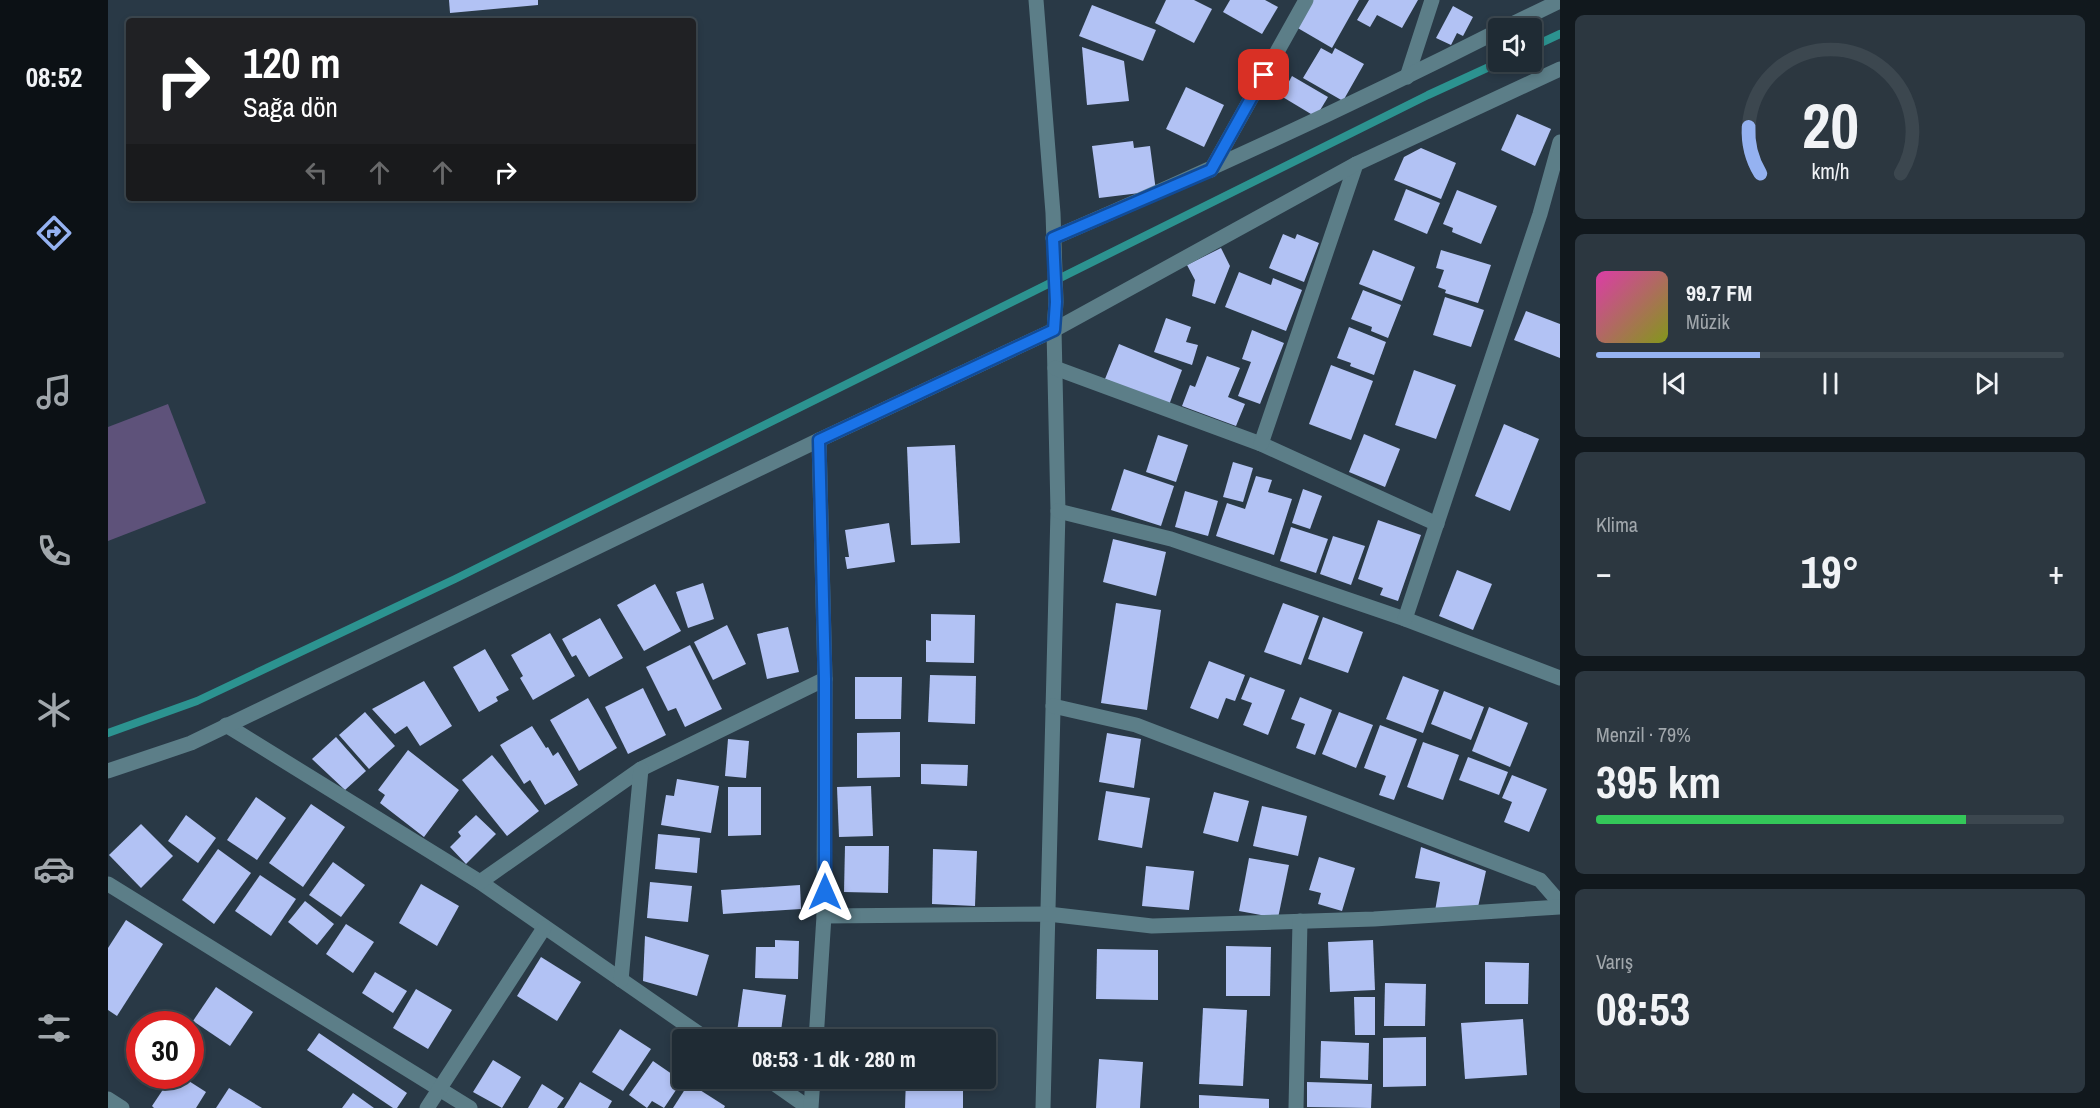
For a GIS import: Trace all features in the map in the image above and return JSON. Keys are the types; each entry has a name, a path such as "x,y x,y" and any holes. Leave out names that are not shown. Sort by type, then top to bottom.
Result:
{"street":[{"path":"1036,0 1054,242 1058,511 1043,1108"},
{"path":"1211,170 1306,0"},
{"path":"1407,77 1432,0"},
{"path":"1525,18 1560,1"},
{"path":"1054,242 1211,170 1488,37"},
{"path":"108,771 191,743 819,440 1054,330 1356,164 1560,69"},
{"path":"1405,619 1540,214 1560,142"},
{"path":"1261,444 1356,164"},
{"path":"1055,368 1261,444 1437,524"},
{"path":"817,1029 824,916 825,679 819,440"},
{"path":"1058,511 1171,539 1405,619 1560,678"},
{"path":"480,882 641,769 825,679"},
{"path":"1053,706 1136,725 1540,880 1560,905"},
{"path":"226,726 480,882 692,1029"},
{"path":"621,980 641,769"},
{"path":"108,884 470,1108"},
{"path":"824,916 1048,914 1152,926 1374,919 1560,905"},
{"path":"1296,1108 1300,921"},
{"path":"427,1108 544,928"},
{"path":"782,1089 810,1108 812,1089"},
{"path":"108,1099 122,1108"}],"shaded area":[{"path":"168,404 206,503 108,541 108,427"}],"building":[{"path":"449,0 538,0 538,5 450,13"},
{"path":"1166,0 1194,0 1212,9 1194,43 1155,23"},
{"path":"1230,0 1265,0 1278,7 1262,34 1223,12"},
{"path":"1312,0 1359,0 1332,48 1296,27"},
{"path":"1369,0 1418,0 1402,28 1377,15 1370,27 1357,20"},
{"path":"1092,5 1156,30 1143,61 1079,36"},
{"path":"1453,6 1473,17 1463,36 1457,33 1451,45 1436,38"},
{"path":"1082,47 1124,61 1129,101 1087,105"},
{"path":"1321,48 1332,54 1335,48 1364,64 1343,101 1303,78"},
{"path":"1292,76 1328,97 1316,117 1281,96"},
{"path":"1186,87 1224,105 1204,147 1166,129"},
{"path":"1517,114 1551,129 1535,166 1501,150"},
{"path":"1133,141 1134,148 1150,146 1156,191 1099,198 1092,146"},
{"path":"1421,148 1456,163 1441,199 1394,180 1404,157"},
{"path":"1406,189 1440,203 1427,234 1394,220"},
{"path":"1457,190 1497,206 1481,244 1452,232 1453,228 1443,224"},
{"path":"1283,234 1295,239 1297,234 1319,243 1304,282 1269,268"},
{"path":"1221,248 1230,266 1215,304 1192,296 1195,280 1187,265"},
{"path":"1373,250 1415,267 1402,301 1359,284"},
{"path":"1441,250 1491,265 1478,303 1445,293 1446,290 1438,287 1444,270 1436,268"},
{"path":"1239,272 1271,285 1273,278 1302,290 1286,331 1225,307"},
{"path":"1363,290 1401,305 1388,338 1371,331 1372,327 1351,319"},
{"path":"1445,297 1484,310 1471,347 1433,335"},
{"path":"1526,311 1560,324 1560,358 1514,340"},
{"path":"1166,318 1191,327 1186,342 1198,345 1192,365 1154,352"},
{"path":"1349,327 1386,342 1374,375 1350,366 1351,363 1337,358"},
{"path":"1252,330 1284,343 1260,404 1238,396 1251,362 1242,359"},
{"path":"1119,344 1182,370 1169,405 1105,379"},
{"path":"1207,356 1240,368 1228,397 1245,404 1236,426 1182,406 1190,385 1195,387"},
{"path":"1331,365 1373,381 1351,440 1309,424"},
{"path":"1414,370 1456,385 1436,439 1395,425"},
{"path":"1504,424 1539,439 1510,511 1475,496"},
{"path":"1364,434 1400,449 1385,487 1349,472"},
{"path":"1158,435 1188,445 1176,482 1146,472"},
{"path":"955,445 960,543 911,545 907,447"},
{"path":"1233,462 1253,468 1243,502 1223,497"},
{"path":"1124,469 1174,486 1161,526 1111,510"},
{"path":"1256,476 1272,480 1268,492 1292,499 1274,555 1216,536 1227,503 1245,509"},
{"path":"1303,489 1322,496 1310,529 1292,523"},
{"path":"1185,491 1218,501 1208,536 1175,527"},
{"path":"1378,520 1421,535 1398,601 1380,595 1383,588 1358,579"},
{"path":"889,523 895,562 847,569 845,557 849,557 845,530"},
{"path":"1291,527 1328,539 1316,573 1280,561"},
{"path":"1333,536 1365,546 1351,585 1320,574"},
{"path":"1113,539 1166,552 1156,596 1103,582"},
{"path":"1457,570 1492,584 1473,630 1439,616"},
{"path":"703,583 714,619 688,628 676,592"},
{"path":"655,584 681,631 644,651 617,605"},
{"path":"1116,603 1161,610 1147,710 1101,703"},
{"path":"1283,603 1319,616 1301,665 1264,652"},
{"path":"931,614 975,615 974,663 926,662 926,640 931,641"},
{"path":"1323,617 1363,632 1348,673 1308,659"},
{"path":"600,618 623,658 589,677 576,655 572,657 562,639"},
{"path":"727,625 746,664 713,680 694,642"},
{"path":"788,627 799,672 767,679 757,634"},
{"path":"550,633 575,676 533,700 520,678 523,676 511,655"},
{"path":"690,645 722,709 685,727 676,708 668,711 646,667"},
{"path":"485,649 509,690 496,697 498,701 479,712 453,667"},
{"path":"1209,661 1245,675 1235,701 1226,698 1218,719 1190,708"},
{"path":"930,675 976,676 975,724 928,722"},
{"path":"1403,676 1439,690 1423,733 1386,719"},
{"path":"855,677 902,677 901,719 855,719"},
{"path":"1250,677 1285,690 1268,735 1243,725 1252,703 1241,699"},
{"path":"424,681 452,726 420,746 407,726 395,734 372,709"},
{"path":"643,688 666,735 628,754 605,707"},
{"path":"1444,691 1484,707 1471,740 1431,724"},
{"path":"1300,697 1332,710 1315,755 1296,748 1305,724 1291,719"},
{"path":"588,698 617,748 579,771 550,720"},
{"path":"1489,707 1528,723 1510,767 1472,751"},
{"path":"365,712 395,746 369,769 339,735"},
{"path":"1339,712 1373,725 1356,768 1322,754"},
{"path":"1380,725 1417,739 1394,800 1379,795 1386,776 1364,768"},
{"path":"532,726 553,756 558,752 578,785 545,805 530,780 524,784 500,745"},
{"path":"900,732 900,777 857,778 857,733"},
{"path":"1107,733 1141,739 1134,788 1099,782"},
{"path":"336,737 366,771 345,790 312,759"},
{"path":"728,739 749,741 746,778 725,776"},
{"path":"1423,742 1459,755 1443,800 1407,787"},
{"path":"408,750 459,790 424,837 380,803 385,795 378,790"},
{"path":"492,755 539,811 507,836 462,780"},
{"path":"1468,757 1508,772 1499,795 1459,780"},
{"path":"921,764 968,765 967,786 921,784"},
{"path":"1512,775 1547,789 1529,832 1504,822 1512,802 1502,798"},
{"path":"677,779 719,786 711,833 661,825 666,795 674,796"},
{"path":"871,786 873,836 839,837 837,787"},
{"path":"728,787 761,787 761,835 728,836"},
{"path":"1106,791 1150,798 1142,848 1098,840"},
{"path":"1214,792 1249,801 1238,842 1203,833"},
{"path":"256,797 286,818 257,860 227,840"},
{"path":"311,804 345,827 303,887 269,863"},
{"path":"1262,806 1307,816 1298,856 1253,846"},
{"path":"186,815 216,838 198,863 168,841"},
{"path":"476,815 496,834 466,864 450,847 461,836 458,832"},
{"path":"141,824 173,856 141,888 109,855"},
{"path":"658,834 700,838 697,873 655,869"},
{"path":"845,846 889,846 888,893 844,892"},
{"path":"1421,847 1486,871 1478,907 1435,911 1440,882 1415,878"},
{"path":"218,849 251,873 214,924 182,900"},
{"path":"933,849 977,851 975,906 932,904"},
{"path":"1319,857 1355,868 1342,911 1318,904 1321,893 1309,890"},
{"path":"1249,858 1289,865 1278,918 1239,911"},
{"path":"333,862 365,885 341,917 309,895"},
{"path":"1146,866 1194,871 1189,910 1142,906"},
{"path":"260,875 296,899 271,936 235,911"},
{"path":"650,882 692,886 688,922 647,918"},
{"path":"421,884 459,906 437,946 399,923"},
{"path":"800,885 801,909 723,914 721,890"},
{"path":"305,901 334,924 317,945 288,922"},
{"path":"126,920 163,944 117,1016 108,1010 108,948"},
{"path":"346,924 374,942 353,973 326,954"},
{"path":"645,936 709,955 697,996 643,981"},
{"path":"775,940 799,941 798,979 755,978 756,947 775,947"},
{"path":"1373,940 1375,990 1330,992 1328,942"},
{"path":"1226,946 1271,947 1270,996 1226,996"},
{"path":"1097,949 1158,950 1158,1000 1096,999"},
{"path":"541,957 581,982 557,1021 517,996"},
{"path":"1485,962 1529,963 1528,1004 1485,1004"},
{"path":"375,972 407,991 393,1013 362,993"},
{"path":"1385,983 1426,984 1425,1026 1384,1026"},
{"path":"216,987 253,1012 230,1046 204,1028 204,1011 200,1011"},
{"path":"416,989 452,1010 428,1049 393,1028"},
{"path":"743,989 786,995 781,1029 737,1029"},
{"path":"1354,997 1375,997 1375,1035 1355,1035"},
{"path":"1203,1008 1247,1010 1243,1086 1199,1084"},
{"path":"1523,1019 1527,1075 1465,1079 1461,1023"},
{"path":"620,1029 651,1049 623,1091 592,1072"},
{"path":"319,1033 407,1093 397,1108 393,1108 307,1050"},
{"path":"1426,1037 1426,1086 1383,1087 1383,1038"},
{"path":"1321,1041 1369,1043 1368,1080 1320,1078"},
{"path":"1099,1059 1143,1062 1140,1108 1096,1108"},
{"path":"493,1060 521,1077 502,1108 473,1092"},
{"path":"653,1061 672,1074 672,1089 677,1089 664,1108 652,1101 647,1108 629,1095"},
{"path":"580,1082 612,1101 608,1108 564,1108"},
{"path":"1307,1082 1372,1084 1371,1108 1307,1107"},
{"path":"542,1084 564,1098 557,1108 528,1108"},
{"path":"229,1088 262,1108 216,1108"},
{"path":"163,1089 201,1089 206,1092 196,1108 154,1108 152,1106"},
{"path":"685,1089 698,1089 725,1106 724,1108 673,1108"},
{"path":"906,1089 963,1089 963,1108 905,1108"},
{"path":"353,1093 374,1108 342,1108"},
{"path":"1199,1095 1269,1099 1269,1108 1199,1108"}],"waterway":[{"path":"1542,42 1560,34"},
{"path":"108,733 197,701 455,579 1428,95 1488,68"}],"route":[{"path":"825,892 825,679 819,440 1054,330 1056,302 1053,238 1211,170 1264,75"}]}
